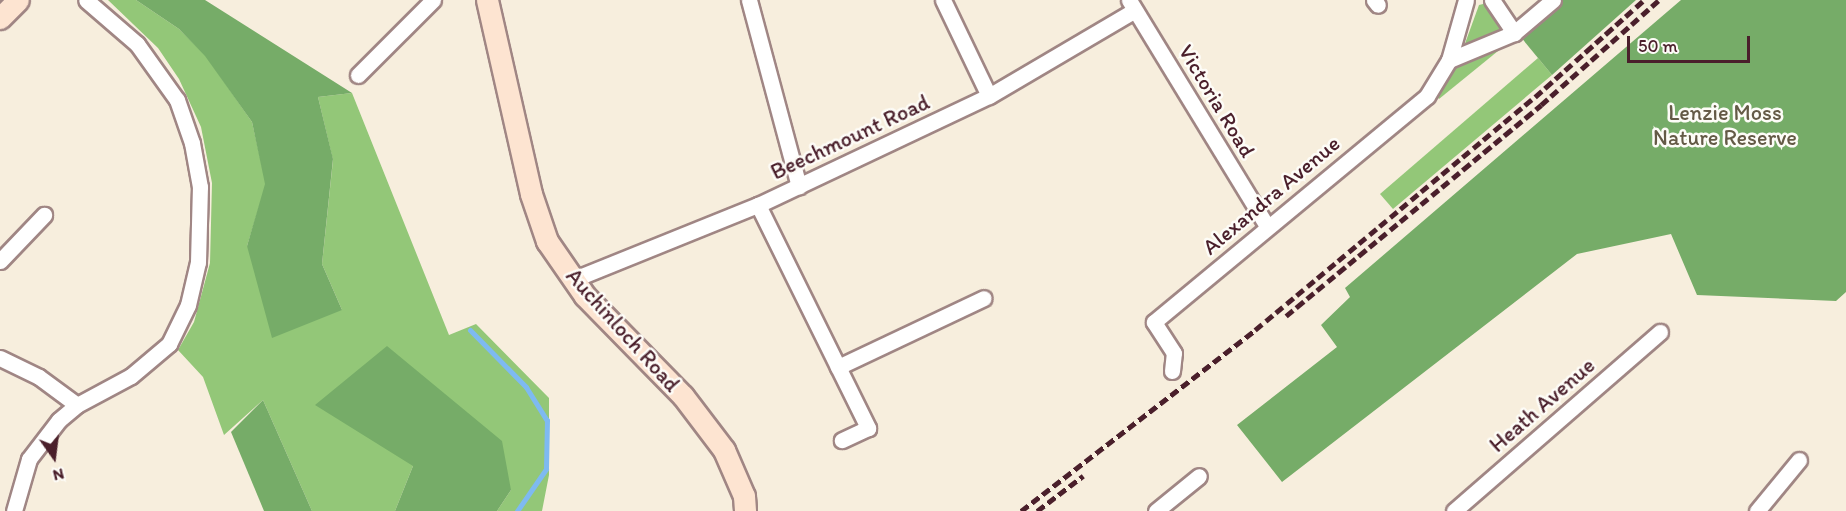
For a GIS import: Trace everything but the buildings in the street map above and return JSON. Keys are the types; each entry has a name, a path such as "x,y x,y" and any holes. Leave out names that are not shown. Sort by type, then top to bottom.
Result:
{"main road":[{"path":"0,18 18,0"},
{"name":"Auchinloch Road","path":"487,0 531,194 547,241 572,279 683,396 724,450 744,496 745,511"}],"street":[{"path":"14,511 29,459 47,432 77,405 131,376 169,344 188,305 198,262 201,224 196,164 177,100 137,44 86,0"},
{"path":"358,75 433,0"},
{"path":"749,0 799,186"},
{"path":"943,0 989,96"},
{"name":"Alexandra Avenue","path":"1172,370 1174,353 1154,322 1267,226 1427,96 1449,60 1461,25 1466,0"},
{"path":"1492,0 1514,33"},
{"path":"1449,60 1514,33 1553,0"},
{"name":"Beechmount Road","path":"572,279 758,205 989,96 1132,5"},
{"name":"Victoria Road","path":"1132,5 1267,226"},
{"path":"758,205 868,428 842,440"},
{"path":"0,261 44,215"},
{"path":"838,367 984,298"},
{"name":"Heath Avenue","path":"1454,511 1660,332"},
{"path":"0,358 39,377 77,405"},
{"path":"1757,511 1799,460"},
{"path":"1156,511 1199,476"}],"green space":[{"path":"108,0 136,0 179,29 206,56 252,122 266,184 247,246 342,310 322,264 333,160 318,97 352,93 449,335 476,324 549,398 549,475 542,511 497,511 511,490 413,466 395,511 312,511 263,400 224,435 203,377 178,350 194,322 210,263 212,183 201,127 179,79 158,48"},
{"path":"136,0 205,0 352,93 318,97 333,159 322,264 342,310 272,338 247,246 265,184 252,122 205,56 179,29"},
{"path":"1562,0 1636,0 1552,75 1520,36"},
{"name":"Lenzie Moss Nature Reserve","path":"1681,0 1846,0 1846,292 1836,301 1697,295 1671,234 1577,254 1282,482 1237,425 1337,347 1321,325 1350,297 1345,288"},
{"path":"1487,3 1503,34 1463,49 1479,5"},
{"path":"1494,47 1498,51 1439,99 1437,96 1455,65"},
{"path":"1538,58 1552,75 1393,209 1380,194"},
{"path":"387,346 502,441 511,490 497,511 395,511 413,466 315,405"},
{"path":"263,400 312,511 264,511 231,432"}],"waterway":[{"path":"470,330 526,387 547,420 546,469 517,511"}],"railway":[{"path":"1021,511 1255,330 1535,97 1644,0"},
{"path":"1286,316 1541,105 1659,0"},
{"path":"1037,511 1083,476"}]}
